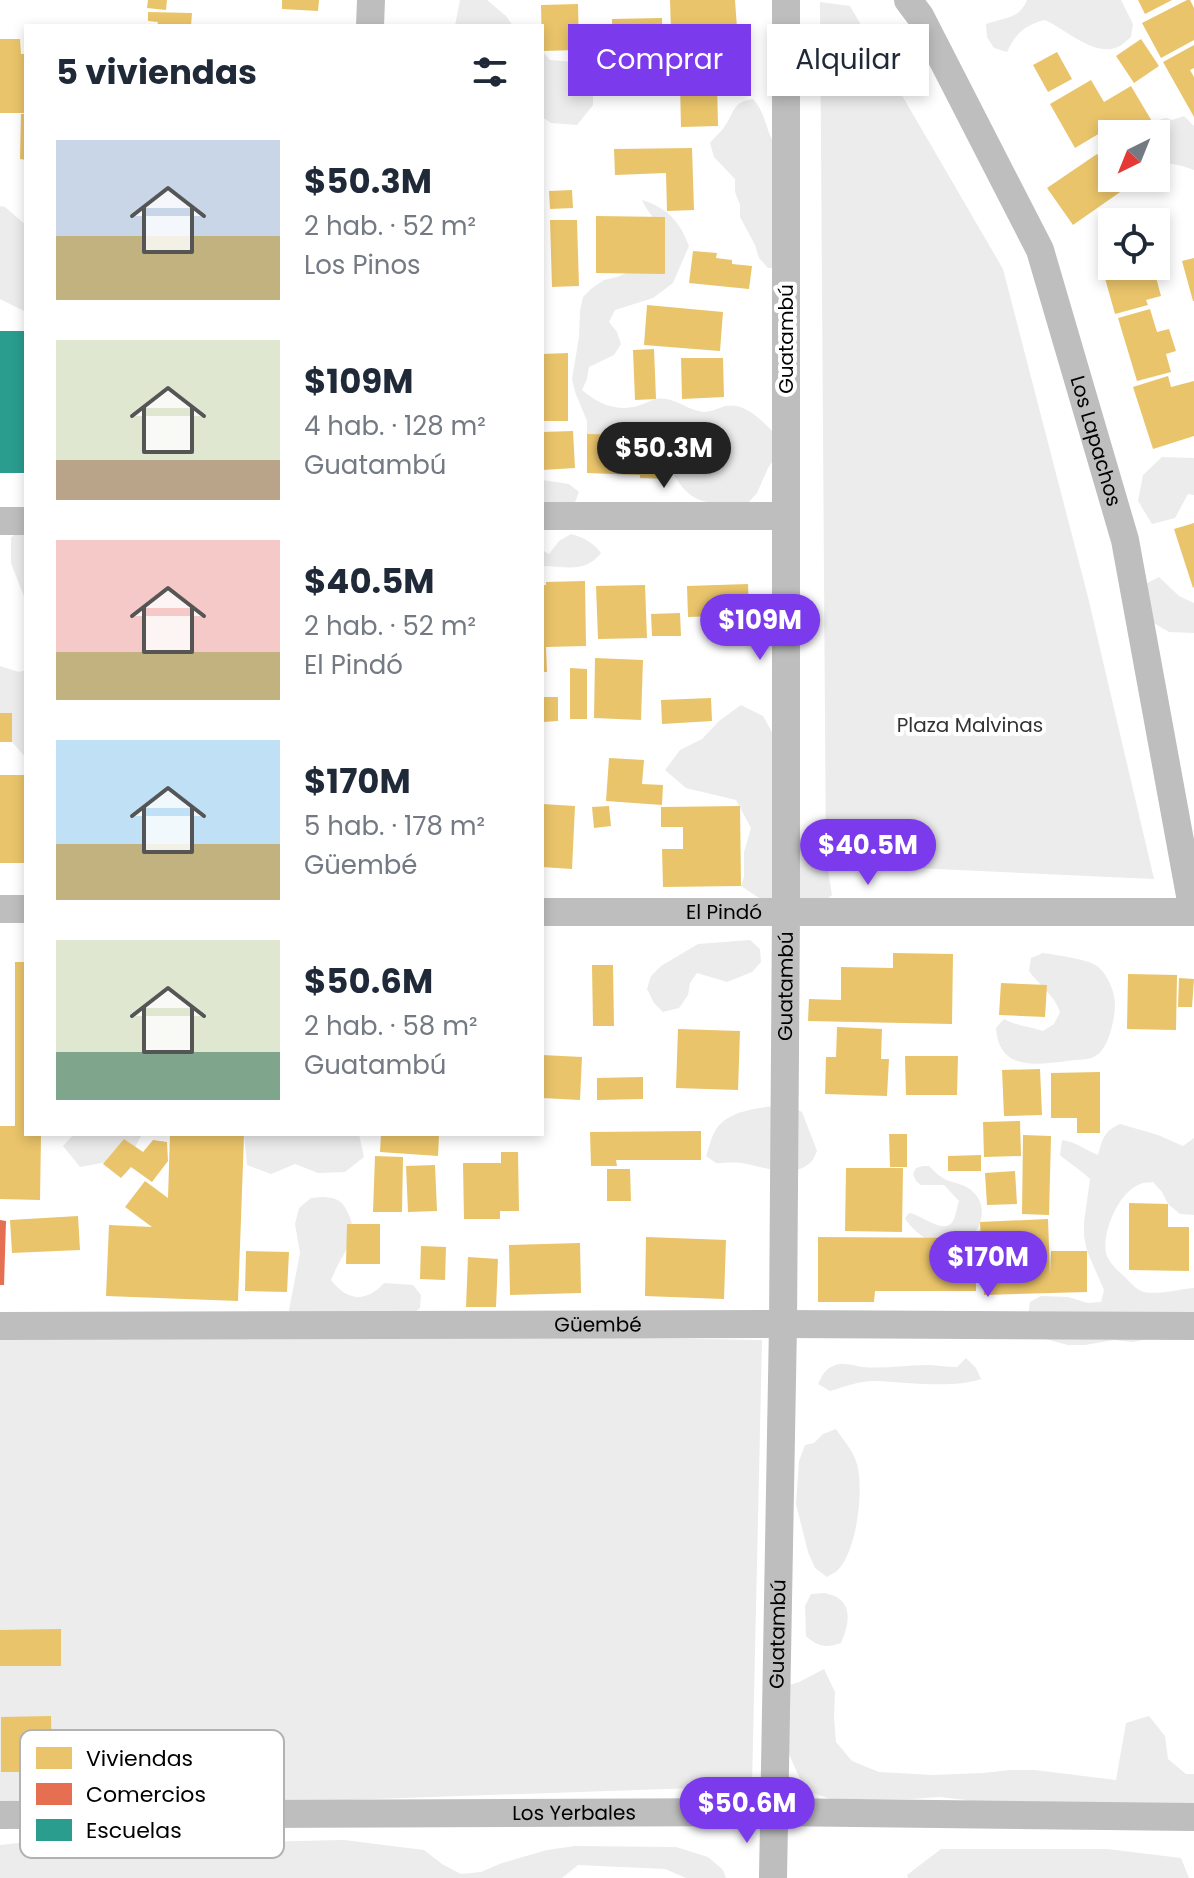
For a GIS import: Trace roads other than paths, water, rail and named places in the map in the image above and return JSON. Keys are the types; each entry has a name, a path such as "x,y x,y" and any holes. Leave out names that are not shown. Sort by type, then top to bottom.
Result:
{"street":[{"path":"370,24 371,0"},
{"name":"Guatambú","path":"773,1878 783,1324 786,913 786,0"},
{"name":"Los Lapachos","path":"908,0 920,16 1040,250 1125,540 1193,912"},
{"path":"544,516 786,516"},
{"path":"0,521 24,521"},
{"path":"0,909 24,909"},
{"name":"El Pindó","path":"544,912 1193,912"},
{"name":"Güembé","path":"0,1326 1194,1326"},
{"name":"Los Yerbales","path":"284,1814 773,1812 1194,1817"},
{"name":"Los Yerbales","path":"0,1815 20,1815"}],"park label":[{"name":"Plaza Malvinas","path":"970,725"}]}
